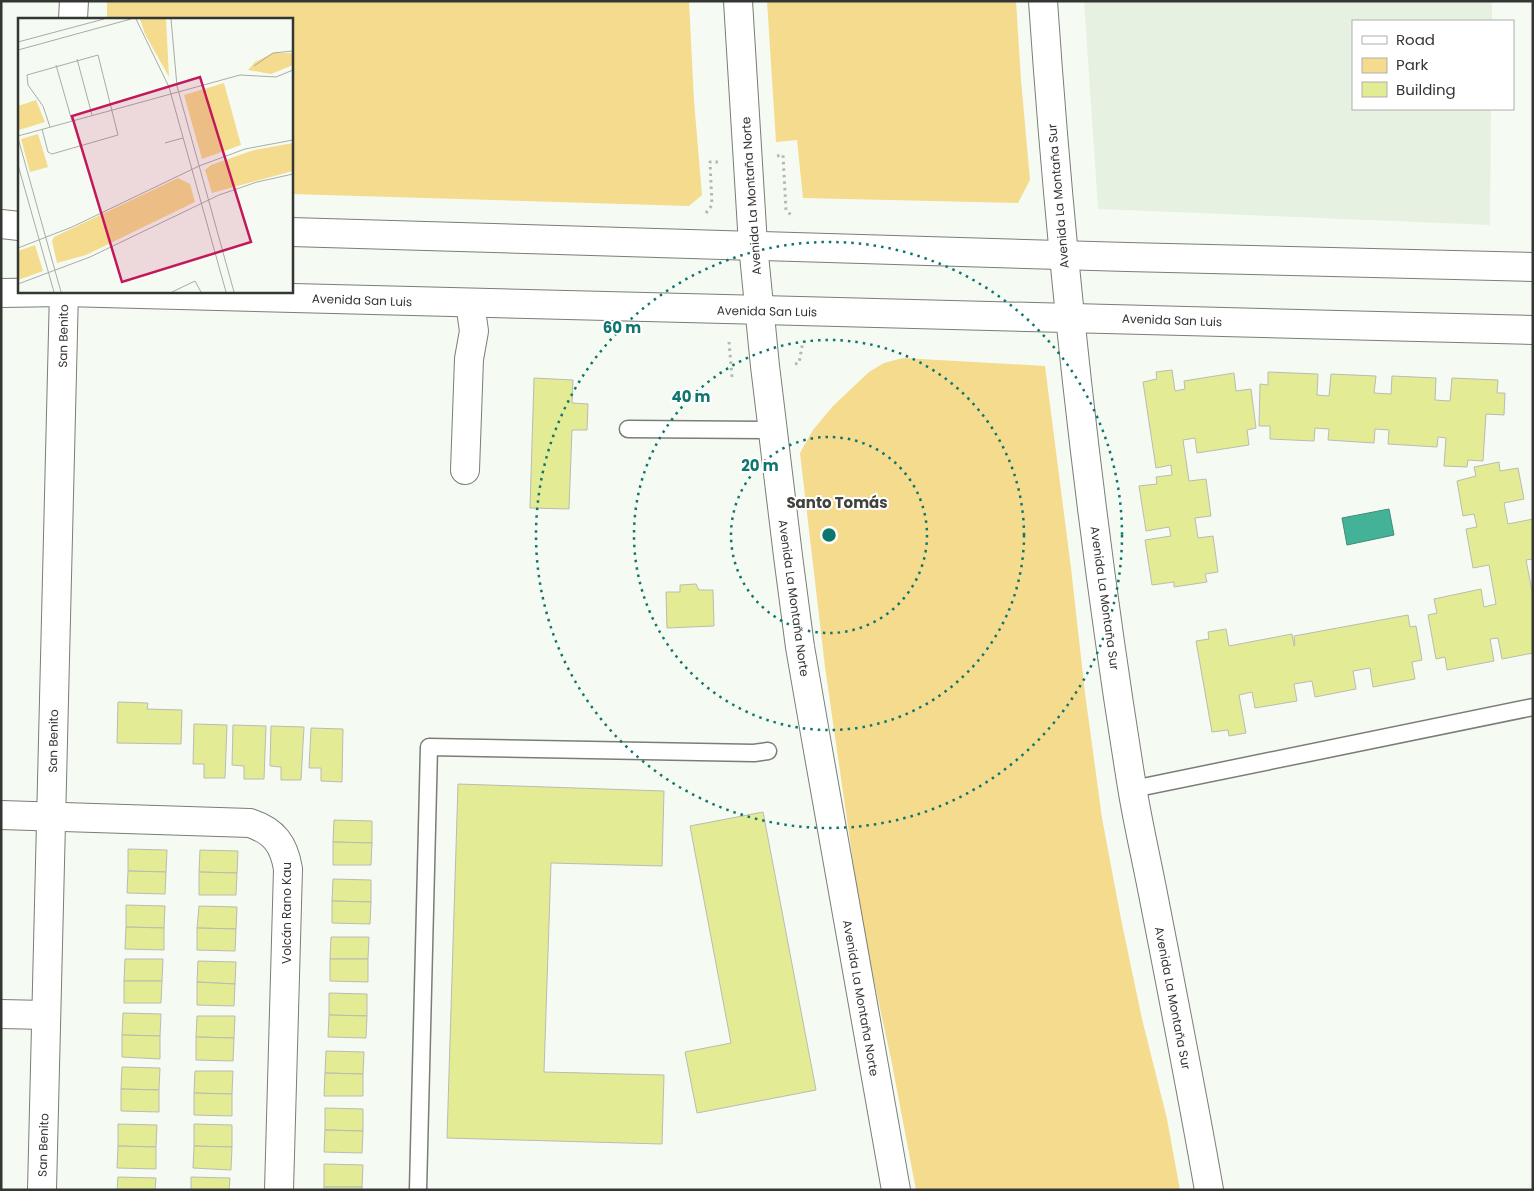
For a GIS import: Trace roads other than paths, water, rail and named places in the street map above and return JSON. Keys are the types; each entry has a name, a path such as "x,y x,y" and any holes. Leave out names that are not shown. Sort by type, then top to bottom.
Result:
{"street":[{"path":"73,18 74,1"},
{"name":"Avenida La Montaña Norte","path":"738,1 753,245 772,430 800,648 896,1190"},
{"name":"Avenida La Montaña Sur","path":"1043,1 1070,318 1095,532 1133,789 1209,1190"},
{"path":"1,224 18,226"},
{"path":"292,232 1533,267"},
{"name":"Avenida San Luis","path":"1,293 64,292 1533,330"},
{"name":"San Benito","path":"42,1190 64,292"},
{"path":"465,470 469,359 474,331 470,303"},
{"name":"Volcán Rano Kau","path":"1,815 250,823 262,827 273,835 281,845 286,856 288,869 279,1190"},
{"path":"1,1014 46,1015"}],"lane":[{"path":"628,428 772,430"},
{"path":"1133,789 1533,707"},
{"path":"418,1190 429,747 754,753 768,751"}],"district":[{"name":"Santo Tomás","path":"837,502"}]}
